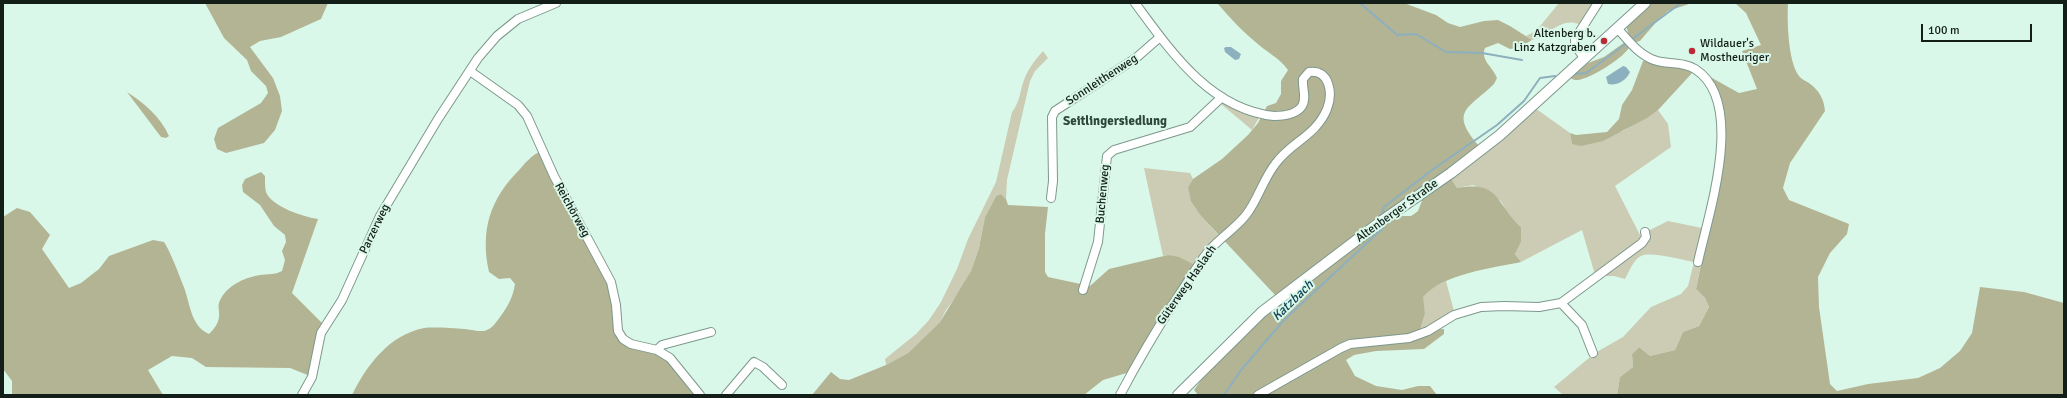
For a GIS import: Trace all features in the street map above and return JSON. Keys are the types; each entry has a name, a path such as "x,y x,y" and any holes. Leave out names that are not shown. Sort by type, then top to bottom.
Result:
{"street":[{"name":"Parzerweg","path":"302,395 312,376 321,333 342,300 380,216 414,158 470,71 487,47 507,26 533,12 556,3"},
{"name":"Güterweg Haslach","path":"1120,395 1155,332 1201,261 1217,241 1247,214 1278,160 1305,138 1318,124 1327,109 1331,95 1330,88 1324,76 1309,72 1303,79 1304,100 1302,106 1294,113 1278,116 1267,115 1222,97 1193,75 1160,37 1135,3"},
{"path":"1584,58 1575,45 1575,39 1598,3"},
{"name":"Altenberger Straße","path":"1178,395 1262,312 1383,220 1451,173 1500,135 1645,3"},
{"path":"1617,28 1643,55 1654,60 1684,64 1694,68 1708,82 1718,104 1721,117 1721,136 1717,182 1698,262"},
{"name":"Sonnleithenweg","path":"1051,198 1053,181 1052,117 1055,111 1140,55 1160,37"},
{"name":"Reichörweg","path":"470,71 518,105 527,116 554,176 611,282 615,300 618,331 623,339 631,344 657,350 676,364 700,395"},
{"name":"Buchenweg","path":"1083,290 1098,242 1106,156 1114,150 1190,127 1222,97"},
{"path":"1258,395 1350,344 1409,338 1428,331 1454,315 1481,307 1504,306 1539,308 1561,303 1642,243 1646,237 1645,232"},
{"path":"1561,303 1582,325 1590,341 1593,353"},
{"path":"657,350 662,345 711,332"},
{"path":"726,395 749,365 754,362 763,367 782,385"}],"green space":[{"path":"205,3 328,3 321,19 281,37 260,41 250,47 273,78 280,96 282,111 275,130 264,143 226,153 217,149 214,139 218,128 261,103 268,93 266,86 251,71 247,60 224,38"},
{"path":"1217,3 1404,3 1436,15 1448,23 1460,27 1484,21 1498,20 1532,40 1520,47 1510,49 1498,43 1485,48 1484,56 1497,78 1494,84 1470,105 1464,118 1465,125 1479,146 1276,296 1201,216 1191,201 1188,187 1193,179 1222,159 1248,135 1258,123 1267,106 1276,103 1281,94 1281,81 1288,70 1278,59 1263,48 1232,20"},
{"path":"1559,3 1594,3 1579,24 1573,22 1566,23 1532,40 1526,36 1536,31"},
{"path":"1651,3 1692,3 1668,11 1640,41 1636,42 1629,35 1626,26"},
{"path":"1735,3 1788,3 1790,51 1795,70 1802,79 1816,89 1820,95 1825,111 1790,163 1783,188 1789,200 1849,224 1847,234 1830,253 1818,277 1819,307 1830,384 1837,391 1868,384 1918,378 1940,368 1960,351 1972,333 1980,287 2024,292 2064,303 2064,395 1617,395 1620,377 1633,367 1632,354 1639,347 1650,356 1675,350 1683,332 1699,326 1709,307 1705,298 1696,289 1706,240 1724,125 1705,74 1739,93 1757,89 1742,51 1761,45 1746,13"},
{"path":"1625,42 1630,46 1609,66 1580,80 1570,78 1588,63 1604,57"},
{"path":"1043,51 1048,58 1035,71 1030,81 1007,180 1006,199 1001,194 996,196 985,217 979,248 971,271 940,322 908,353 886,365 885,359 916,334 929,320 941,302 957,269 968,239 996,182 1012,112 1015,108 1026,76 1032,65"},
{"path":"1643,61 1682,65 1694,71 1658,110 1647,118 1603,141 1581,146 1572,144 1570,133 1576,135 1607,132 1619,119 1622,105 1632,90"},
{"path":"127,92 156,116 169,136 166,138 161,137"},
{"path":"1223,102 1260,116 1252,130 1221,104"},
{"path":"1535,108 1570,133 1572,144 1623,131 1658,110 1668,124 1671,147 1615,186 1642,239 1595,275 1582,230 1521,262 1515,254 1521,242 1521,227 1509,216 1501,201 1473,185 1457,188 1450,177"},
{"path":"541,151 609,284 621,339 655,352 666,359 696,395 352,395 372,362 390,344 400,337 424,328 449,328 484,331 488,330 496,323 510,301 515,284 510,278 499,279 489,272 486,242 490,216 501,192 510,180 529,159"},
{"path":"1144,168 1190,173 1193,179 1188,187 1201,216 1220,237 1195,265 1168,255 1163,256"},
{"path":"261,172 265,176 266,192 269,197 281,207 297,214 318,219 292,293 323,324 310,376 290,368 206,367 192,358 172,356 148,370 163,395 12,395 12,381 3,369 3,217 17,208 30,212 50,235 42,249 69,288 81,283 99,269 109,256 153,240 164,242 172,257 194,319 203,330 209,334 218,322 219,303 221,298 229,289 250,277 282,271 285,260 282,251 286,242 285,235 274,226 260,205 243,192 242,185 245,179"},
{"path":"1450,177 1457,188 1471,186 1482,187 1496,196 1521,227 1521,242 1515,254 1521,262 1468,273 1455,277 1431,289 1423,297 1425,314 1420,330 1444,329 1444,334 1424,349 1376,351 1354,355 1346,360 1355,376 1376,386 1402,390 1418,386 1430,386 1437,395 1198,395 1194,390 1207,372 1256,322 1395,216 1411,216 1414,214 1418,211 1423,198"},
{"path":"1001,194 1006,199 1008,205 1048,207 1045,234 1045,272 1048,277 1090,286 1109,269 1168,255 1179,257 1195,265 1130,372 1103,380 1084,395 812,395 831,372 840,379 849,380 886,365 908,353 940,322 971,271 979,248 985,217 996,196"},
{"path":"1668,221 1702,228 1701,263 1696,289 1705,298 1709,307 1699,326 1683,332 1675,350 1650,356 1639,347 1632,354 1633,367 1620,377 1617,395 1563,395 1554,387 1595,353 1623,337 1651,307 1681,294 1688,286 1694,262 1659,255 1645,255 1638,258 1633,263 1625,279 1614,276 1601,276 1618,264 1648,231"},
{"path":"1446,281 1454,311 1428,328 1420,330 1425,314 1422,297 1430,289"}],"water":[{"path":"1231,47 1241,54 1239,59 1235,60 1225,52 1224,48"},
{"path":"1623,66 1630,72 1626,78 1618,83 1608,84 1606,77"}],"waterway":[{"path":"1360,3 1397,35 1416,34 1446,52 1482,53 1522,60"},
{"name":"Katzbach","path":"1631,40 1681,3"},
{"name":"Katzbach","path":"1576,74 1586,73 1627,43"},
{"name":"Katzbach","path":"1381,216 1384,207 1432,170 1497,125 1524,101 1540,78 1555,76"},
{"name":"Katzbach","path":"1224,395 1241,370 1284,320 1384,227"}],"place":[{"name":"Altenberg b. Linz Katzgraben","path":"1604,41"},
{"name":"Wildauer's Mostheuriger","path":"1692,51"}],"district":[{"name":"Seitlingersiedlung","path":"1115,122"}]}
